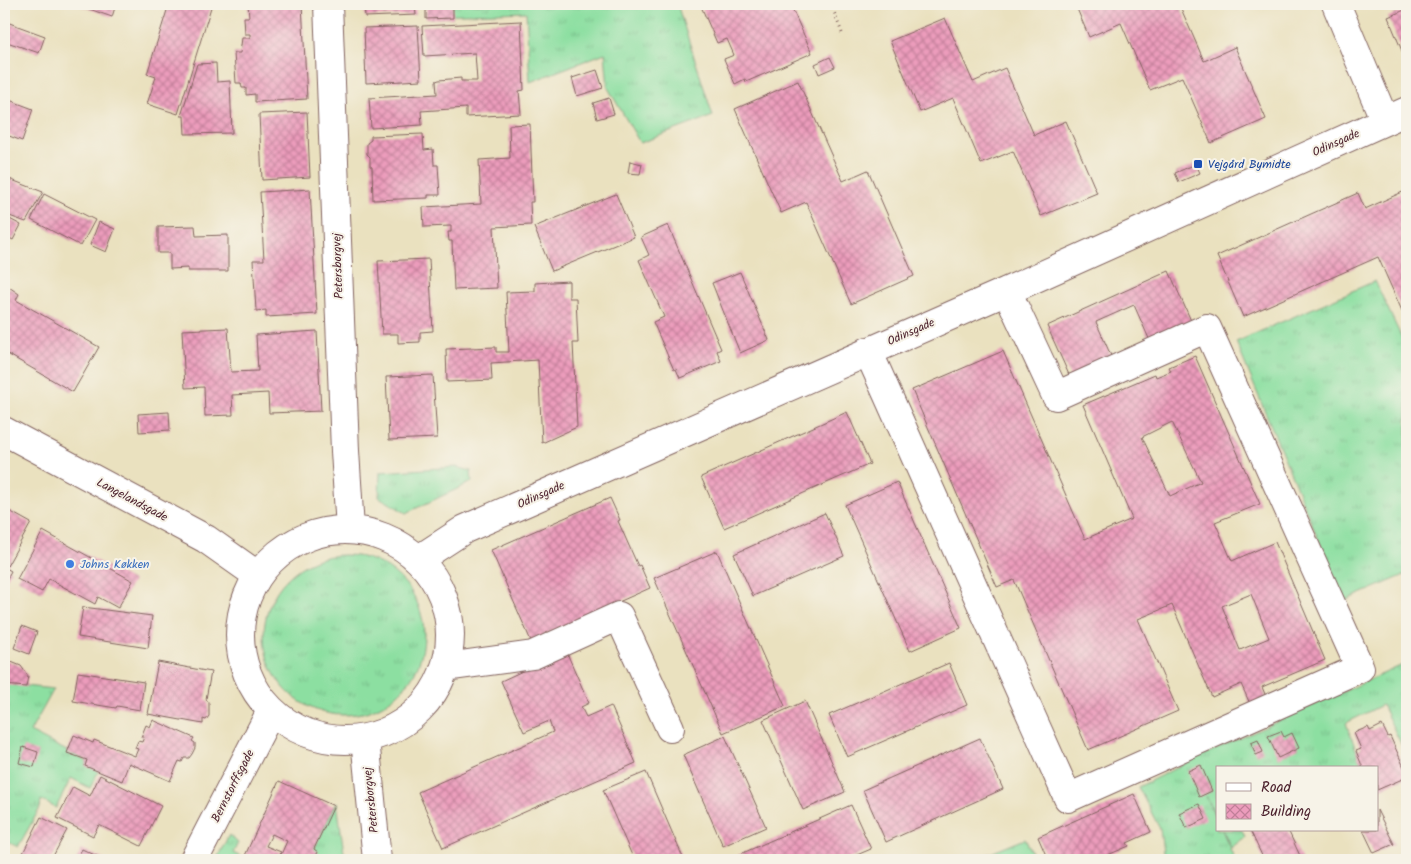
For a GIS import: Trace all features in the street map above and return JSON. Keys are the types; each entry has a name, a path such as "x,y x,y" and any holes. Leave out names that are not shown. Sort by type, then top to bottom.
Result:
{"street":[{"name":"Petersborgvej","path":"328,4 344,431 350,529"},
{"path":"1336,4 1396,116"},
{"name":"Odinsgade","path":"419,559 465,529 1007,291 1396,116"},
{"path":"868,351 1068,798 1360,668 1207,328 1056,396 1007,291"},
{"name":"Langelandsgade","path":"4,431 206,539 257,575"},
{"path":"350,529 376,534 399,544 419,559 437,583 448,610 451,639 446,667 433,693 415,714 392,730 365,739 340,741 315,736 291,726 271,711 253,688 249,678 242,660 239,631 244,602 257,575 282,549 315,533 350,529"},
{"path":"446,667 533,654 619,616 670,728"},
{"name":"Bernstorffsgade","path":"194,860 271,711"},
{"name":"Petersborgvej","path":"365,739 377,860"}],"path":[{"path":"831,4 842,33"}],"green space":[{"path":"432,4 677,4 713,116 640,143 608,88 605,53 530,82 526,12 432,15"},
{"path":"1375,281 1407,349 1407,574 1344,601 1236,342"},
{"path":"457,467 471,471 472,482 406,513 379,497 380,472"},
{"path":"352,555 382,564 401,578 411,590 418,604 423,619 423,651 418,666 411,680 401,692 389,702 367,712 352,715 336,715 321,712 299,702 277,680 265,651 264,627 267,612 277,590 299,568 328,556"},
{"path":"1407,663 1407,756 1382,705 1346,723 1362,766 1216,766 1216,816 1206,796 1216,819 1216,832 1223,832 1235,860 1164,860 1160,829 1138,787 1190,761"},
{"path":"4,684 54,689 30,732 100,768 90,788 71,778 56,808 41,800 40,808 18,847 4,840"},
{"path":"337,802 345,860 308,860"},
{"path":"1224,832 1243,832 1245,837 1231,848"},
{"path":"229,835 238,843 233,853 248,860 216,860"},
{"path":"1025,839 1036,860 974,860"}],"building":[{"path":"75,4 116,4 112,17"},
{"path":"169,4 212,4 178,114 147,104 156,77 147,74"},
{"path":"248,4 302,4 307,99 255,102 255,94 246,95 246,88 242,88 241,83 236,83 234,53 240,53 242,38 250,38 250,34 245,34 244,17 249,17"},
{"path":"364,4 415,4 416,15 365,17"},
{"path":"700,4 790,4 812,53 746,82 745,79 735,84 724,59 734,55 727,39 717,43"},
{"path":"1075,4 1142,4 1143,8 1152,4 1179,4 1204,61 1235,47 1266,119 1211,143 1182,77 1150,90 1121,23 1089,37"},
{"path":"453,5 453,18 426,19 426,6"},
{"path":"1407,9 1407,63 1388,17"},
{"path":"945,18 973,82 1005,68 1034,135 1066,121 1097,193 1041,216 1013,151 981,164 953,98 920,112 890,41"},
{"path":"4,21 45,36 39,53 4,41"},
{"path":"521,21 524,90 519,91 521,114 466,117 466,108 421,111 422,125 371,128 369,98 437,94 436,81 439,80 461,78 461,81 477,81 475,53 424,56 422,26"},
{"path":"418,26 421,80 366,83 364,28"},
{"path":"830,57 835,67 819,74 815,64"},
{"path":"216,63 217,82 230,81 232,133 185,134 184,116 181,116 197,64"},
{"path":"597,70 603,88 577,96 572,78"},
{"path":"798,81 843,181 868,170 914,276 851,304 806,202 781,213 735,109"},
{"path":"4,98 33,109 22,141 4,134"},
{"path":"609,98 614,114 597,119 593,103"},
{"path":"307,112 310,177 262,180 259,114"},
{"path":"530,124 533,202 530,202 531,225 494,227 497,288 454,290 452,241 449,241 448,232 451,232 451,226 424,227 423,207 481,204 479,160 510,158 509,125"},
{"path":"423,134 424,150 433,149 434,165 438,165 440,195 428,195 428,198 373,200 372,167 370,166 370,157 367,154 367,143 371,140 371,136"},
{"path":"630,161 642,164 640,174 628,173"},
{"path":"1196,164 1200,173 1179,182 1175,173"},
{"path":"4,177 43,192 26,222 4,214"},
{"path":"310,189 317,314 266,317 266,310 256,311 253,260 264,260 260,192"},
{"path":"1407,190 1407,322 1378,257 1243,317 1217,256 1358,193 1365,209"},
{"path":"44,194 95,220 81,246 31,220"},
{"path":"616,194 634,237 552,271 534,227"},
{"path":"6,217 21,225 13,240 4,235 4,221"},
{"path":"99,222 115,229 106,252 90,245"},
{"path":"668,225 721,349 717,351 721,361 680,378 676,369 674,370 653,322 664,317 639,260 649,255 641,237"},
{"path":"195,226 196,236 228,235 228,271 188,271 188,268 170,269 170,253 158,253 158,227"},
{"path":"429,259 433,331 420,332 420,342 398,343 398,334 382,334 378,261"},
{"path":"1169,271 1192,323 1150,341 1134,305 1096,322 1112,358 1070,377 1047,326"},
{"path":"740,272 769,340 740,353 712,283"},
{"path":"569,281 569,298 576,298 578,343 573,343 577,427 542,443 538,360 491,363 492,380 447,382 446,349 496,347 496,352 509,352 506,292 535,291 535,283"},
{"path":"9,287 19,294 16,300 99,347 73,392 4,352 4,293"},
{"path":"228,328 231,372 258,371 256,335 317,331 321,411 269,413 268,393 232,395 233,415 205,416 204,387 185,388 182,330"},
{"path":"1003,351 1085,539 1132,519 1083,405 1155,374 1156,377 1171,371 1169,367 1195,356 1260,504 1215,522 1232,561 1275,542 1325,660 1262,687 1267,699 1251,706 1241,684 1212,697 1172,605 1138,619 1178,711 1088,750 1014,580 997,587 912,390","holes":["1172,422 1201,482 1170,496 1142,437","1251,594 1269,638 1240,650 1222,606"]},
{"path":"433,375 437,438 389,440 386,377"},
{"path":"169,412 170,430 139,432 138,414"},
{"path":"847,412 870,464 724,528 701,477"},
{"path":"897,482 961,628 910,651 845,505"},
{"path":"610,498 638,566 640,565 650,588 531,641 491,550"},
{"path":"4,508 31,523 6,568 11,571 4,584"},
{"path":"825,513 844,556 753,596 734,554"},
{"path":"43,531 133,581 118,608 98,597 95,604 49,579 42,592 17,579"},
{"path":"717,551 785,706 723,733 654,578"},
{"path":"83,607 152,616 148,648 78,637"},
{"path":"22,626 37,632 29,654 14,648"},
{"path":"566,651 589,703 581,707 586,717 611,706 636,763 443,848 418,792 553,732 549,721 524,732 501,681"},
{"path":"4,659 21,666 28,676 26,687 4,685"},
{"path":"158,662 211,672 206,699 209,703 209,716 206,720 203,719 203,724 148,714"},
{"path":"949,663 967,705 847,757 829,715"},
{"path":"78,672 144,682 140,710 73,701"},
{"path":"805,701 845,792 803,810 763,720"},
{"path":"153,720 194,738 192,741 195,743 195,748 192,754 189,758 184,758 182,762 179,761 170,781 129,763 122,781 85,766 87,760 67,753 74,735 93,743 94,740 135,756 138,749 135,748 138,741 142,742 144,737 141,737 146,725 150,727"},
{"path":"1382,725 1388,737 1390,736 1407,774 1407,777 1378,790 1378,766 1362,766 1356,751 1361,749 1354,733 1368,727 1370,731"},
{"path":"1281,731 1284,737 1292,733 1299,748 1278,758 1268,736"},
{"path":"725,736 766,827 723,846 683,755"},
{"path":"980,738 1003,789 886,842 863,790"},
{"path":"1258,740 1263,752 1256,755 1251,743"},
{"path":"23,747 38,752 34,767 19,763"},
{"path":"1201,765 1212,791 1199,797 1188,771"},
{"path":"646,772 684,860 634,860 603,790"},
{"path":"100,775 161,806 141,846 99,825 93,836 57,818 73,787 90,796"},
{"path":"279,781 334,806 314,849 318,852 314,860 279,859 287,841 272,834 266,846 281,852 278,860 243,860"},
{"path":"1134,794 1151,832 1127,843 1129,846 1096,860 1048,860 1038,837"},
{"path":"1199,804 1206,819 1186,828 1179,813"},
{"path":"851,805 871,849 845,860 727,860"},
{"path":"1378,812 1394,844 1374,853 1364,832 1378,832"},
{"path":"41,817 67,830 51,860 22,860 20,859"},
{"path":"1251,832 1289,832 1302,860 1264,860"},
{"path":"82,849 105,860 76,860"}],"place":[{"name":"Vejgård Bymidte","path":"1198,164"},
{"name":"Johns Køkken","path":"70,564"}]}
